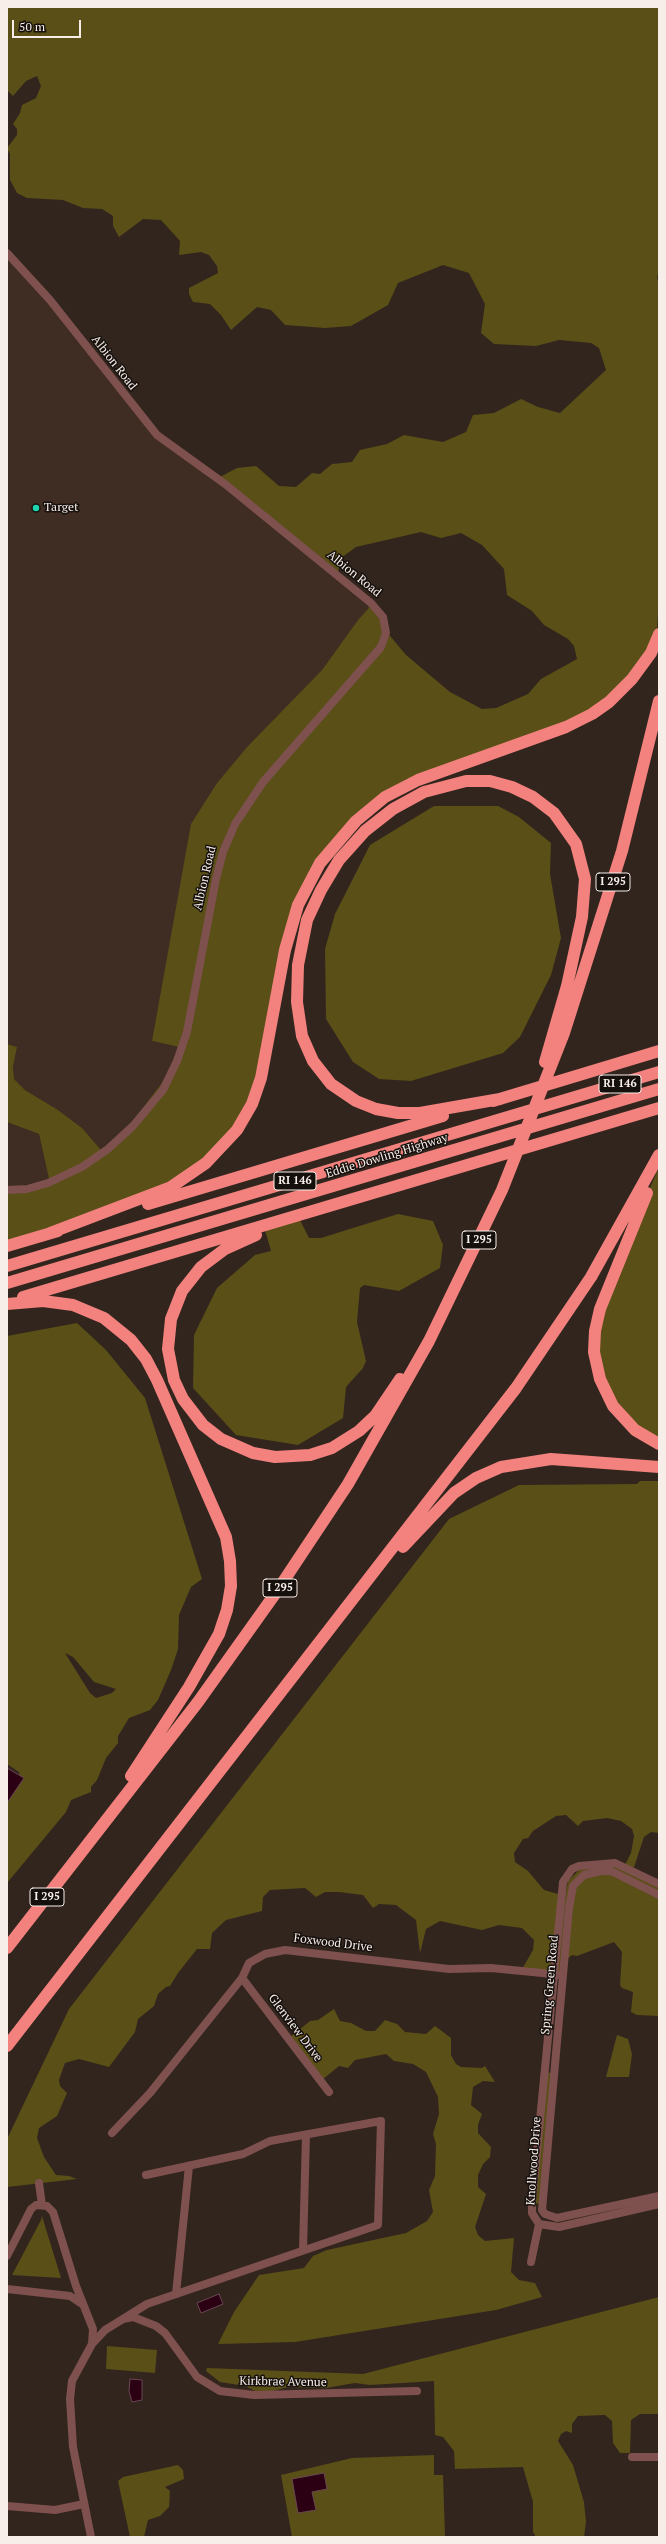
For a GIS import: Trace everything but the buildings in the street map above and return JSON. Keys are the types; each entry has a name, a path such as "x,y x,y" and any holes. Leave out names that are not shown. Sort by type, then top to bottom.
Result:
{"highway":[{"path":"50,1233 171,1187 213,1158 237,1130 252,1104 262,1078 285,950 298,905 320,863 356,821 386,797 418,780 566,727 592,714 608,702 632,679 651,654 659,634"},
{"name":"I 295","path":"7,1948 218,1675 298,1562 364,1457 444,1311 511,1168 550,1061 622,851 659,701"},
{"path":"500,1099 420,1113 398,1113 376,1109 356,1101 331,1084 313,1061 302,1036 297,1002 298,965 307,920 321,890 339,860 365,832 393,809 424,792 466,780 490,781 512,787 533,797 554,814 576,844 585,879 582,917 550,1061"},
{"path":"7,1246 659,1052"},
{"name":"Eddie Dowling Highway","path":"7,1266 659,1072"},
{"name":"Eddie Dowling Highway","path":"7,1283 659,1088"},
{"path":"7,1303 659,1108"},
{"path":"7,2046 535,1361 608,1248 659,1155"},
{"path":"659,1164 602,1304 594,1341 598,1375 613,1406 635,1430 659,1444"},
{"path":"332,1206 225,1249 200,1267 182,1291 171,1319 168,1339 169,1360 178,1390 188,1408 203,1425 231,1444 264,1455 298,1457 332,1448 359,1431 375,1416 444,1311"},
{"path":"7,1303 42,1301 73,1305 104,1318 131,1340 146,1359 157,1380 218,1516 229,1548 231,1586 227,1610 219,1634 186,1692 87,1845"},
{"path":"333,1625 444,1502 466,1485 488,1472 514,1463 551,1458 659,1467"}],"street":[{"name":"Albion Road","path":"7,253 50,300 157,435 230,488 371,603 379,612 386,628 386,638 381,647 263,782 235,824 223,852 216,879 190,1021 180,1054 170,1078 154,1102 134,1126 108,1149 82,1167 58,1180 27,1189 7,1190"},
{"name":"Spring Green Road","path":"539,2224 532,2213 532,2203 561,1897 566,1876 572,1870 587,1864 615,1863 659,1884"},
{"name":"Spring Green Road","path":"554,2066 570,1897 578,1878 600,1871 619,1874 659,1895"},
{"path":"561,1897 570,1897"},
{"name":"Foxwood Drive","path":"112,2133 150,2093 242,1978 249,1963 265,1954 285,1950 449,1969 490,1968 563,1975"},
{"name":"Glenview Drive","path":"242,1978 329,2092"},
{"path":"545,2065 554,2066"},
{"name":"Knollwood Drive","path":"554,2066 541,2204 545,2214 557,2218 658,2198"},
{"path":"91,2537 73,2447 70,2399 72,2381 92,2344 105,2330 147,2304 378,2225 381,2121 270,2141 243,2154 146,2175"},
{"path":"303,2250 306,2135"},
{"path":"176,2294 189,2166"},
{"path":"39,2183 42,2205"},
{"name":"Knollwood Drive","path":"539,2224 559,2227 658,2198"},
{"path":"7,2256 31,2209 36,2205 47,2206 53,2212 83,2305 94,2329 92,2344"},
{"path":"531,2262 539,2224"},
{"path":"7,2289 70,2296 83,2305"},
{"name":"Kirkbrae Avenue","path":"123,2319 133,2317 156,2326 165,2333 197,2377 220,2391 254,2395 417,2391"},
{"path":"632,2457 659,2457"},
{"path":"7,2506 55,2510 84,2504"}],"shaded area":[{"path":"7,7 659,7 659,270 657,277 659,285 659,596 657,630 639,665 622,685 587,714 380,797 311,871 258,1081 226,1139 191,1173 138,1196 7,1244 7,1189 14,1189 49,1179 39,1134 7,1122 7,1044 17,1047 13,1067 14,1079 25,1090 58,1110 82,1128 101,1150 128,1128 164,1080 179,1047 152,1041 191,824 217,783 247,747 322,670 358,620 368,609 370,604 381,615 386,631 406,655 450,692 482,709 496,708 528,694 541,679 577,659 574,646 568,639 544,625 532,611 507,595 504,569 482,545 461,533 441,538 421,532 356,547 341,558 337,577 216,479 237,468 256,466 279,486 296,487 312,473 320,474 332,464 352,462 360,450 387,444 404,435 443,442 466,432 473,415 494,413 521,399 538,407 560,413 606,370 599,348 591,343 559,340 536,346 494,344 481,333 485,304 469,273 443,265 398,283 388,305 351,326 325,328 285,325 271,310 257,307 231,330 221,315 210,304 193,302 189,294 189,288 218,273 217,266 209,255 201,252 179,255 180,241 161,220 143,219 119,237 113,226 113,216 102,209 83,208 63,200 27,198 17,193 10,180 10,154 7,148 17,135 17,129 13,124 20,113 22,105 36,98 41,86 37,76 26,81 13,96 7,90"},
{"path":"7,253 159,440 191,462 370,604 369,609 358,620 322,670 247,747 217,783 152,1041 180,1047 164,1080 146,1106 128,1128 101,1150 82,1128 58,1110 25,1090 14,1079 13,1067 17,1047 7,1044"},
{"path":"434,806 498,806 519,817 551,843 550,874 561,938 551,975 520,1037 503,1053 411,1081 379,1079 353,1062 326,1019 325,949 335,914 370,845"},
{"path":"7,1122 39,1134 49,1179 7,1189"},
{"path":"659,1167 659,1445 604,1399 594,1317"},
{"path":"398,1214 433,1221 443,1245 440,1268 399,1291 364,1285 360,1288 357,1322 366,1361 363,1368 346,1387 343,1418 298,1445 236,1435 193,1388 194,1335 217,1288 255,1255 271,1251 265,1230 299,1218 309,1238 321,1238"},
{"path":"77,1323 106,1350 145,1398 202,1579 191,1587 179,1615 178,1649 158,1700 150,1710 129,1718 118,1736 118,1743 106,1758 97,1780 91,1787 91,1792 71,1800 66,1812 7,1883 7,1797 21,1781 19,1772 7,1764 7,1336","holes":["65,1653 73,1657 94,1682 116,1689 112,1693 96,1698 90,1693"]},
{"path":"640,1481 659,1481 659,1833 651,1832 644,1837 632,1873 659,1887 659,2016 637,2015 631,2012 633,1992 622,1988 620,1985 622,1952 614,1942 577,1956 572,1955 565,1961 560,1976 521,1971 533,1950 534,1940 522,1928 499,1925 482,1930 440,1921 426,1929 420,1953 416,1920 396,1905 379,1904 373,1908 363,1895 339,1892 325,1892 316,1897 305,1888 270,1890 263,1897 262,1911 226,1920 212,1933 210,1949 197,1949 178,1973 170,1986 166,1987 158,1994 154,2006 138,2019 135,2032 109,2067 79,2059 65,2063 59,2080 60,2086 67,2093 57,2116 39,2128 37,2138 44,2157 56,2175 69,2176 77,2179 7,2187 7,2139 69,2009 449,1519 519,1485 637,1484","holes":["566,1815 578,1826 583,1821 607,1818 621,1821 632,1829 634,1836 631,1853 623,1869 611,1866 580,1869 568,1881 565,1896 544,1890 528,1871 515,1862 514,1853 523,1839 528,1838 533,1831 556,1816"]},
{"path":"7,1768 24,1778 7,1803"},
{"path":"334,2009 340,2021 351,2023 366,2031 375,2031 385,2020 397,2024 405,2032 426,2034 435,2026 451,2038 451,2055 456,2064 461,2067 482,2068 485,2066 495,2082 483,2081 473,2087 471,2105 482,2114 478,2125 478,2133 491,2147 490,2157 483,2164 478,2175 478,2187 486,2194 475,2227 478,2235 485,2241 514,2238 511,2272 519,2280 535,2283 542,2297 496,2310 295,2342 218,2344 234,2312 259,2275 304,2268 313,2256 327,2250 406,2233 427,2221 433,2212 429,2190 435,2176 436,2144 433,2134 439,2114 438,2097 426,2072 413,2064 394,2061 386,2054 355,2060 348,2068 339,2066 322,2080 289,2038 310,2021 318,2020"},
{"path":"617,2035 628,2039 632,2054 629,2077 606,2077"},
{"path":"544,2072 553,2073 541,2204 532,2203"},
{"path":"42,2216 61,2278 12,2275 41,2220"},
{"path":"219,2294 223,2304 201,2313 197,2303"},
{"path":"659,2297 659,2414 640,2414 631,2420 630,2453 620,2453 613,2443 612,2421 605,2415 578,2416 572,2424 572,2433 566,2431 561,2434 558,2441 573,2465 584,2502 586,2522 584,2537 536,2537 533,2532 533,2502 523,2467 455,2469 454,2451 443,2437 435,2435 434,2381 370,2385 355,2383 326,2388 288,2387 261,2394 245,2386 220,2382 206,2371 207,2368 363,2374"},
{"path":"107,2346 157,2350 155,2373 106,2369"},
{"path":"130,2379 142,2380 142,2400 132,2402 129,2391"},
{"path":"434,2455 434,2475 443,2475 445,2537 292,2537 281,2475 352,2458"},
{"path":"178,2465 183,2470 184,2479 165,2487 170,2491 169,2507 160,2516 148,2520 144,2537 130,2537 118,2481 123,2477"},
{"path":"324,2473 327,2489 312,2492 316,2510 298,2513 292,2479"}],"place":[{"name":"Target","path":"36,508"}]}
